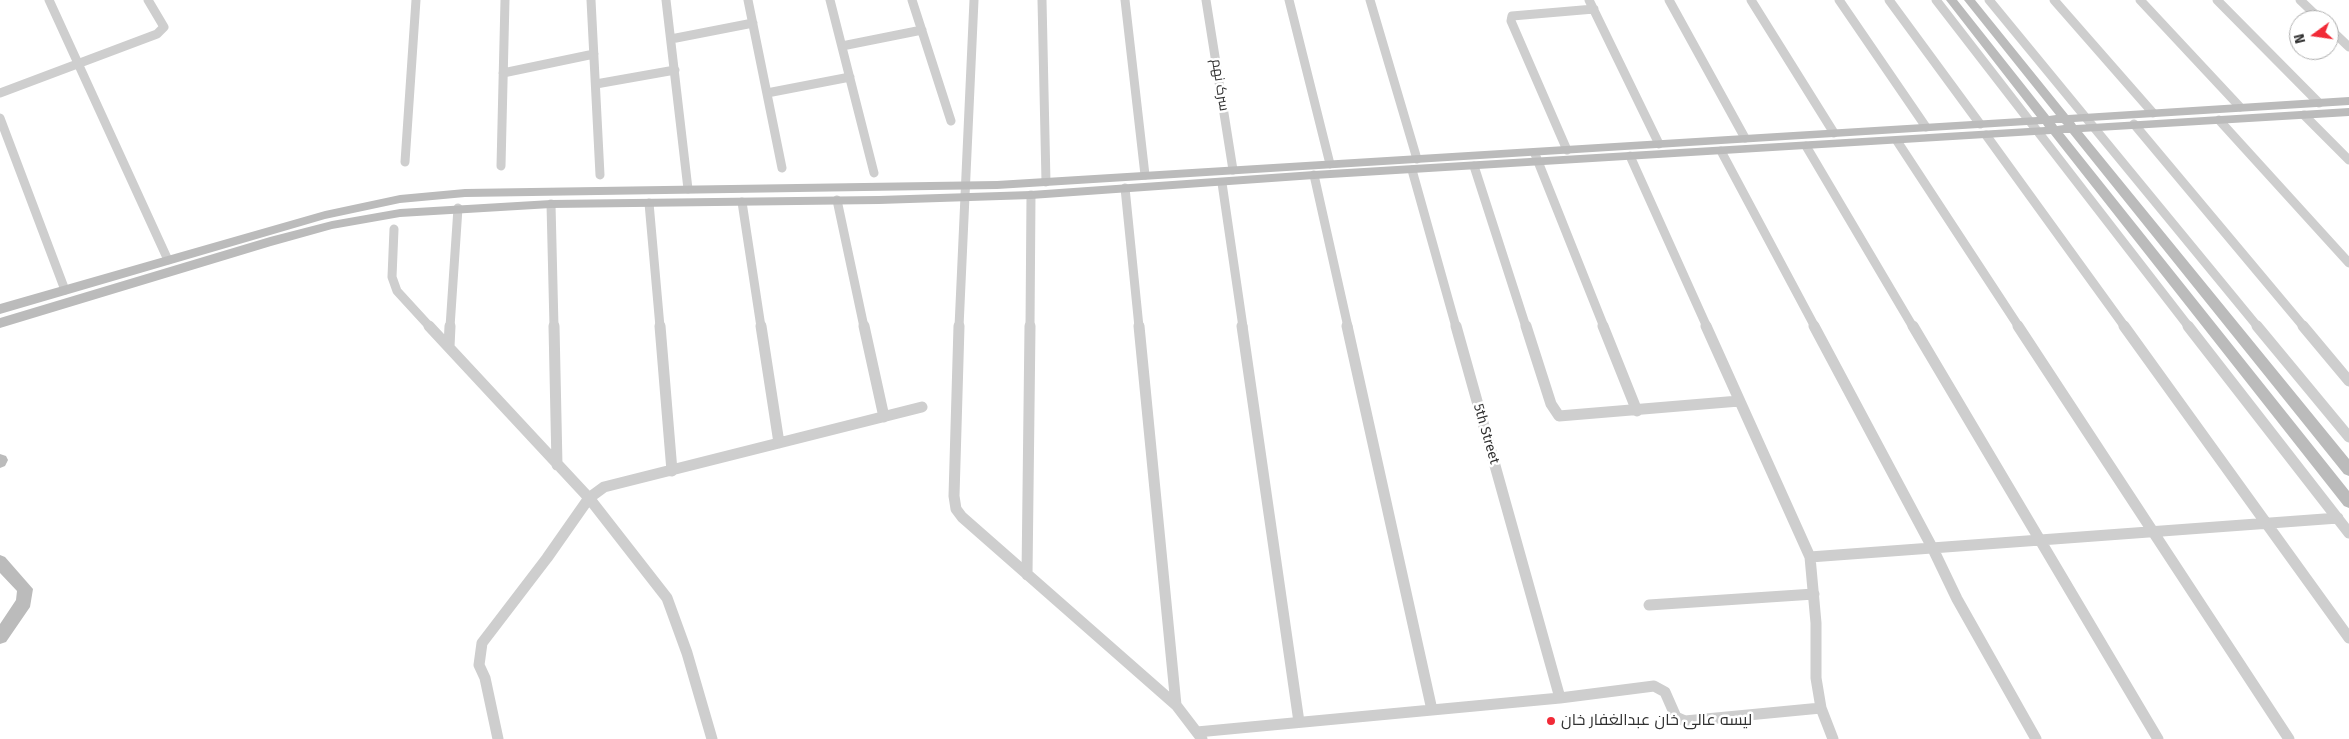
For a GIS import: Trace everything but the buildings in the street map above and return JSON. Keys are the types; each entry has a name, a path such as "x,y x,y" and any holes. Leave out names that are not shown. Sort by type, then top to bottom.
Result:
{"main road":[{"path":"1969,0 2349,470"}],"street":[{"path":"49,0 168,260"},
{"path":"0,93 162,31 164,27 148,0"},
{"path":"405,162 416,0"},
{"path":"501,166 504,0"},
{"path":"591,0 600,175"},
{"path":"666,0 688,190"},
{"path":"748,0 782,168"},
{"path":"830,0 874,174"},
{"path":"912,0 950,121"},
{"path":"974,0 956,400 956,509 962,517 1176,705 1200,736 1299,722 1560,698 1654,686 1665,692 1676,717 1685,721 1820,708"},
{"path":"1042,0 1046,182"},
{"path":"1125,0 1145,175"},
{"name":"سرک نهم","path":"1206,0 1233,170"},
{"path":"1289,0 1330,164"},
{"name":"5th Street","path":"1370,0 1560,698"},
{"path":"1589,0 1659,144"},
{"path":"1669,0 1745,138"},
{"path":"1751,0 1834,133"},
{"path":"1839,0 1926,127"},
{"path":"1889,0 1980,124"},
{"path":"1936,0 2349,533"},
{"path":"1951,0 2349,502"},
{"path":"1989,0 2349,437"},
{"path":"2054,0 2153,113"},
{"path":"2140,0 2240,108"},
{"path":"2217,0 2318,102"},
{"path":"2300,0 2310,10"},
{"path":"1567,150 1512,21 1512,16 1594,9"},
{"path":"671,39 753,24"},
{"path":"842,46 922,30"},
{"path":"2339,38 2349,47"},
{"path":"503,73 594,54"},
{"path":"596,84 675,70"},
{"path":"767,93 850,77"},
{"path":"2070,124 2085,117 2349,101"},
{"path":"0,323 332,225 400,213 458,208 551,204 837,200 966,191 1046,182 1330,164 1474,166 1536,157 1567,150 1926,127 1980,124 2034,126 2070,124 2092,127 2349,112"},
{"path":"2304,115 2349,160"},
{"path":"0,118 65,290"},
{"path":"2219,120 2349,263"},
{"path":"2134,124 2349,381"},
{"path":"0,309 325,215 400,199 465,192 688,190 966,191 1031,195 1222,183 1415,164 1536,157 1630,156 1986,136 2034,126"},
{"path":"1986,136 2349,638"},
{"path":"1897,141 2289,739"},
{"path":"1806,146 2158,739"},
{"path":"1721,151 1933,549 1957,599 2036,739"},
{"path":"1630,156 1810,557 1814,594 1816,678 1820,708 1833,739"},
{"path":"1536,157 1637,411"},
{"path":"1474,166 1552,404 1559,416 1739,401"},
{"path":"1314,175 1432,710"},
{"path":"1222,183 1299,722"},
{"path":"1125,188 1176,705"},
{"path":"1028,575 1031,195"},
{"path":"837,200 884,417"},
{"path":"742,202 779,444"},
{"path":"649,203 672,471"},
{"path":"551,204 557,465"},
{"path":"449,347 458,208"},
{"path":"394,229 392,277 397,292 589,498 667,598 687,653 712,739"},
{"path":"498,739 488,692 479,665 482,643 547,558 589,498 604,487 922,407"},
{"path":"1810,557 2338,518"},
{"path":"0,562 25,589 24,602 0,637"},
{"path":"1650,605 1814,594"}],"place":[{"name":"لیسه عالی خان عبدالغفار خان","path":"1551,721"}]}
